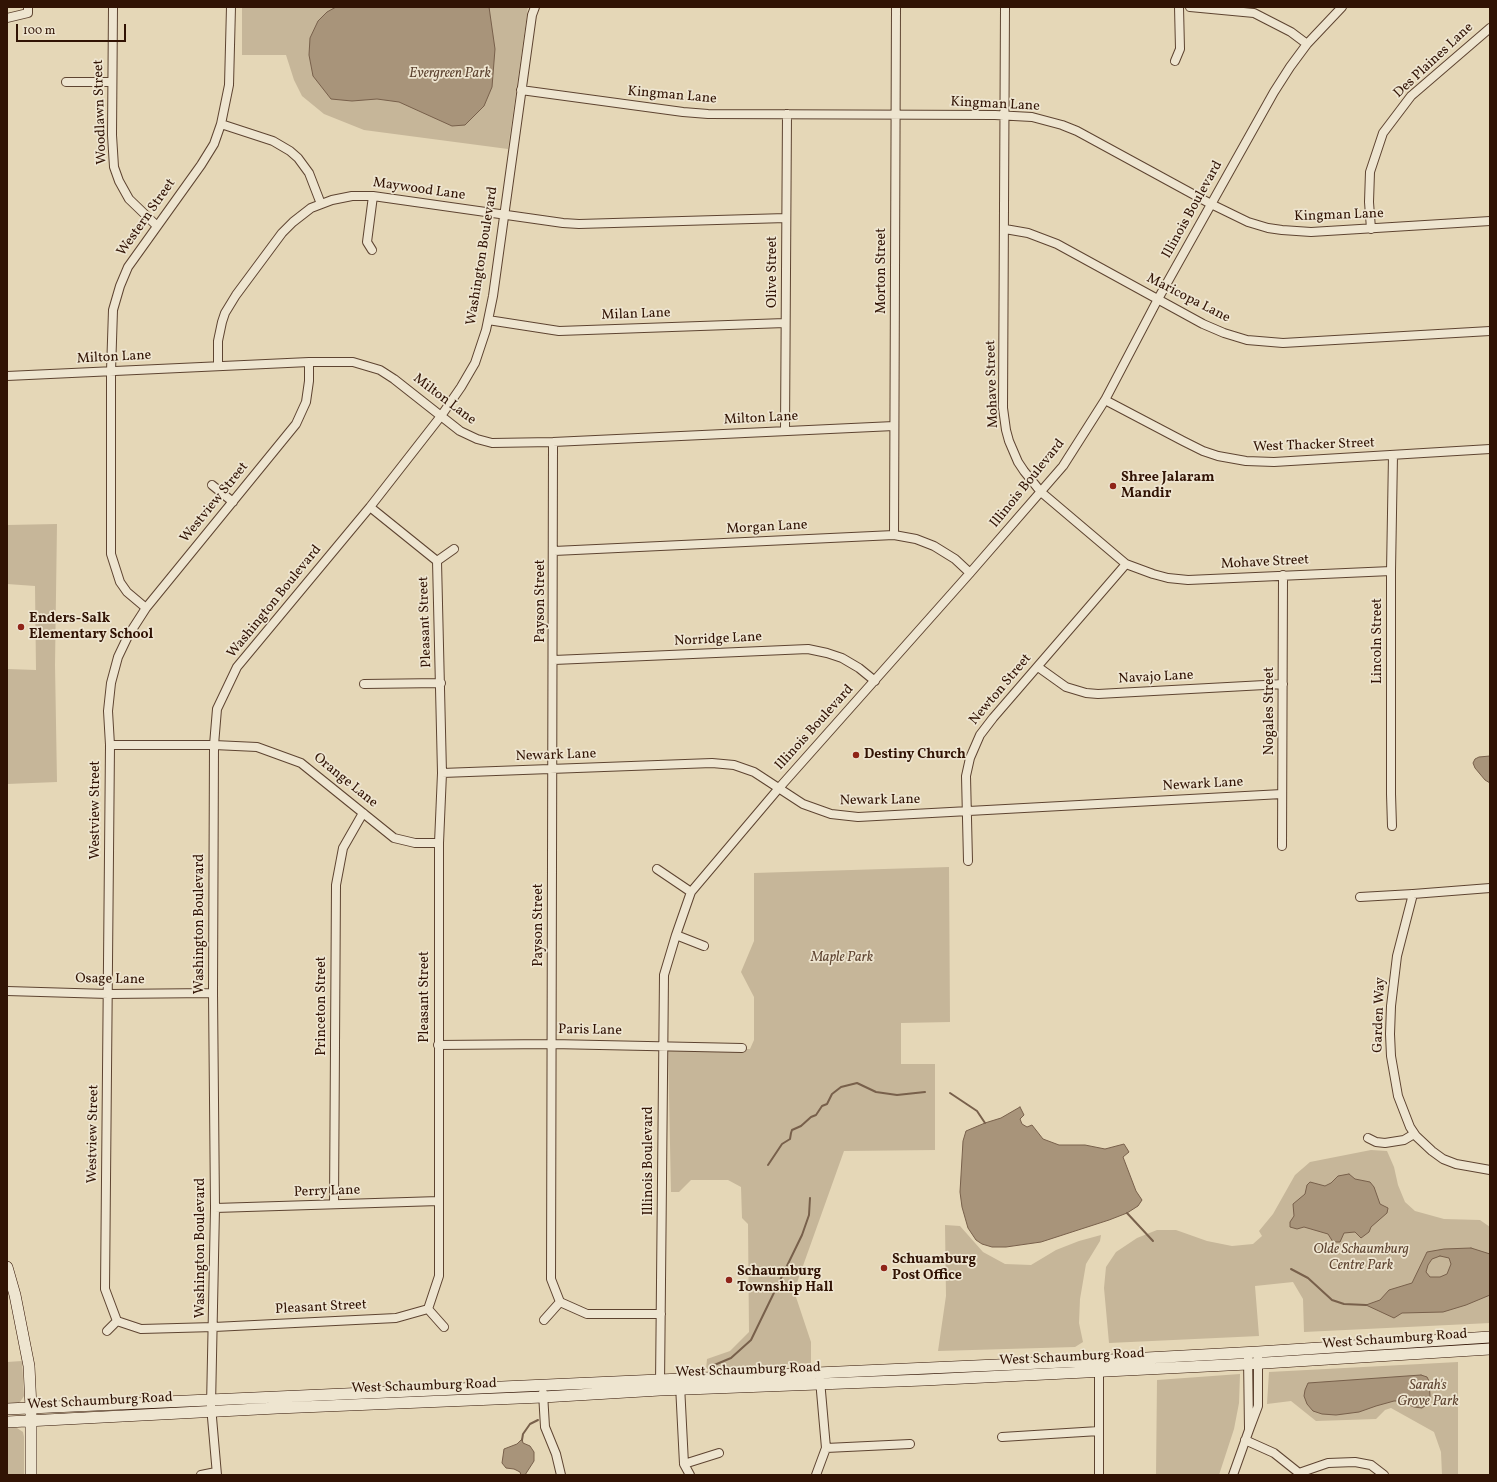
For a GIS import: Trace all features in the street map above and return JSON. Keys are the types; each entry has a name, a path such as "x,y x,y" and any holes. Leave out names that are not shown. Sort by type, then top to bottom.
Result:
{"main road":[{"path":"7,1267 15,1295 29,1366 31,1408 31,1475"},
{"name":"West Schaumburg Road","path":"1253,1358 1490,1336"},
{"name":"West Schaumburg Road","path":"680,1384 820,1383 924,1380 1099,1366 1253,1358 1490,1349"},
{"name":"West Schaumburg Road","path":"7,1409 212,1406 543,1392 680,1384 819,1372 1099,1366"},
{"name":"West Schaumburg Road","path":"7,1422 212,1406"}],"street":[{"path":"7,18 28,13 28,7"},
{"name":"Woodlawn Street","path":"112,7 112,150 116,174 129,199 156,226"},
{"name":"Western Street","path":"146,608 127,592 120,582 111,554 112,321 115,300 128,267 201,165 214,144 221,124 229,85 231,7"},
{"name":"Washington Boulevard","path":"216,1473 212,1406 215,1208 213,994 214,745 216,709 237,667 370,507 441,416 461,387 475,362 488,320 532,15 535,7"},
{"name":"Morton Street","path":"894,535 896,7"},
{"name":"Mohave Street","path":"1005,7 1003,385 1004,420 1009,441 1018,462 1041,492 1126,564 1144,571 1180,579 1391,571"},
{"path":"1175,60 1180,49 1179,7"},
{"path":"1190,7 1254,13 1281,26 1307,44"},
{"name":"Illinois Boulevard","path":"660,1385 664,975 691,892 778,788 875,681 1066,462 1105,400 1158,299 1274,92 1290,66 1307,44 1342,7"},
{"name":"Des Plaines Lane","path":"1371,229 1369,202 1370,172 1383,133 1411,96 1490,28"},
{"path":"66,82 112,82"},
{"name":"Kingman Lane","path":"521,90 683,112 1005,115 1032,117 1062,125 1077,131 1211,204 1248,222 1282,230 1311,232 1490,221"},
{"name":"Olive Street","path":"785,431 786,114"},
{"path":"221,124 273,141 290,151 298,158 309,173 321,204"},
{"path":"372,250 367,242 373,196"},
{"name":"Maywood Lane","path":"218,366 218,341 222,322 225,313 236,294 287,227 301,215 321,204 346,197 373,196 563,223 597,224 786,218"},
{"name":"Maricopa Lane","path":"1005,229 1028,233 1057,244 1214,329 1247,340 1268,343 1283,343 1490,331"},
{"name":"Milan Lane","path":"488,320 559,331 785,323"},
{"name":"Milton Lane","path":"7,376 309,362 353,362 371,366 394,378 460,431 487,442 554,442 894,426"},
{"name":"Westview Street","path":"116,1321 105,1289 110,745 108,711 111,683 118,657 128,636 146,608 296,424 306,402 309,362"},
{"name":"West Thacker Street","path":"1105,400 1183,441 1208,452 1246,461 1274,462 1490,449"},
{"name":"Payson Street","path":"554,442 551,1273 552,1284 560,1302"},
{"name":"Lincoln Street","path":"1392,826 1391,571 1393,455"},
{"path":"212,485 233,502"},
{"name":"Pleasant Street","path":"214,1327 396,1318 428,1309 439,1276 439,843 442,773 437,561 370,507"},
{"name":"Morgan Lane","path":"554,551 894,535 916,539 934,546 955,559 970,573"},
{"name":"Pleasant Street","path":"437,561 454,549"},
{"name":"Newton Street","path":"968,861 966,776 970,758 980,735 1126,564"},
{"name":"Nogales Street","path":"1282,846 1283,575"},
{"name":"Norridge Lane","path":"554,660 808,649 827,652 842,658 859,668 875,681"},
{"name":"Navajo Lane","path":"1038,667 1066,687 1086,693 1098,694 1283,684"},
{"name":"Pleasant Street","path":"364,684 441,683"},
{"name":"Orange Lane","path":"110,745 214,745 258,747 301,763 394,838 415,843 439,843"},
{"name":"Newark Lane","path":"442,773 712,763 734,765 754,772 803,804 832,814 858,817 1282,794"},
{"name":"Princeton Street","path":"334,1204 336,885 343,848 363,813"},
{"path":"657,869 691,892"},
{"path":"1360,897 1490,888"},
{"name":"Garden Way","path":"1413,894 1397,956 1391,1006 1390,1034 1394,1081 1398,1096 1414,1134 1422,1143 1443,1159 1456,1164 1490,1170"},
{"path":"676,935 704,946"},
{"name":"Osage Lane","path":"7,991 108,994 213,994"},
{"name":"Paris Lane","path":"438,1045 552,1044 742,1048"},
{"path":"1368,1138 1385,1144 1404,1140 1414,1134"},
{"name":"Perry Lane","path":"215,1208 439,1201"},
{"path":"544,1320 560,1302 587,1314 661,1314"},
{"path":"428,1309 444,1327"},
{"path":"107,1331 116,1321 141,1329 214,1327"},
{"path":"1233,1475 1249,1430 1253,1358"},
{"path":"1099,1366 1099,1475"},
{"path":"816,1475 826,1448 819,1372"},
{"path":"680,1384 684,1464 690,1475"},
{"path":"543,1392 545,1427 556,1454 561,1475"},
{"path":"1002,1437 1099,1431"},
{"path":"1245,1440 1274,1452 1299,1474 1328,1463 1355,1462 1371,1465 1384,1475"},
{"path":"826,1448 910,1444"},
{"path":"684,1464 719,1453"},
{"path":"201,1475 216,1473"}],"green space":[{"name":"Evergreen Park","path":"242,7 528,7 508,149 364,130 324,114 302,96 294,80 286,55 242,55"},
{"path":"57,524 55,665 57,782 7,784 7,669 36,670 35,586 7,584 7,525"},
{"name":"Maple Park","path":"949,867 950,1022 901,1023 901,1064 935,1064 935,1150 844,1151 794,1291 811,1342 811,1363 706,1369 707,1359 730,1351 749,1332 748,1224 742,1218 741,1187 728,1180 691,1180 679,1192 671,1192 668,1049 750,1049 754,1040 754,997 741,972 754,941 754,873"},
{"name":"Olde Schaumburg Centre Park","path":"1371,1150 1387,1151 1394,1167 1398,1185 1405,1202 1415,1211 1444,1219 1480,1220 1490,1227 1490,1323 1304,1332 1303,1299 1293,1282 1255,1286 1259,1336 1109,1343 1104,1288 1106,1267 1116,1252 1137,1238 1157,1230 1176,1230 1207,1241 1232,1246 1253,1244 1262,1236 1259,1231 1273,1214 1295,1175 1310,1162"},
{"path":"945,1225 960,1226 983,1252 1005,1264 1031,1265 1056,1250 1079,1241 1101,1235 1100,1241 1086,1264 1080,1299 1079,1323 1083,1342 1075,1347 938,1351 946,1296"},
{"path":"22,1361 24,1396 17,1404 7,1405 7,1362"},
{"name":"Sarah's Grove Park","path":"1458,1362 1458,1475 1442,1475 1441,1452 1434,1432 1391,1408 1385,1410 1376,1419 1316,1421 1291,1401 1267,1404 1269,1372"},
{"path":"1240,1374 1239,1403 1234,1429 1219,1475 1156,1475 1157,1380"},
{"path":"7,1427 17,1428 23,1432 24,1475 7,1475"}],"shaded area":[{"path":"336,7 489,7 495,49 492,87 484,106 465,125 452,126 399,102 377,99 352,101 331,99 313,76 309,55 310,38 318,21 327,12"},
{"path":"1490,756 1490,783 1485,780 1475,768 1473,763 1475,759 1479,757"},
{"path":"1020,1107 1024,1115 1020,1119 1022,1124 1027,1127 1032,1125 1043,1139 1059,1145 1085,1145 1105,1149 1124,1144 1129,1152 1123,1157 1136,1191 1142,1200 1138,1206 1127,1213 1109,1220 1041,1242 1006,1247 992,1247 982,1244 976,1240 968,1228 962,1207 960,1192 963,1141 966,1131 1001,1118"},
{"path":"1349,1174 1355,1179 1370,1182 1374,1187 1380,1204 1388,1208 1387,1213 1371,1227 1369,1232 1361,1238 1355,1232 1344,1233 1340,1242 1333,1242 1328,1234 1304,1227 1297,1229 1290,1227 1290,1222 1294,1216 1293,1204 1305,1194 1307,1185 1310,1182 1325,1186 1331,1183 1338,1176"},
{"path":"1471,1248 1490,1254 1490,1295 1466,1305 1443,1312 1402,1313 1394,1318 1366,1305 1380,1300 1389,1290 1412,1283 1427,1252 1444,1249","holes":["1440,1256 1449,1258 1451,1264 1447,1274 1440,1277 1430,1277 1426,1272 1432,1259"]},
{"path":"1421,1375 1427,1377 1429,1381 1430,1396 1429,1403 1422,1408 1414,1407 1400,1401 1394,1401 1359,1412 1336,1415 1322,1414 1313,1411 1307,1404 1304,1396 1308,1383"},
{"path":"522,1439 523,1443 530,1446 534,1452 534,1461 525,1475 521,1475 520,1472 514,1469 506,1468 502,1463 504,1449 517,1444"}],"waterway":[{"path":"768,1165 782,1144 790,1139 792,1130 801,1126 811,1117 816,1115 822,1106 827,1104 832,1094 841,1087 857,1083 876,1092 897,1095 925,1092"},
{"path":"950,1093 977,1111 985,1123"},
{"path":"712,1366 731,1358 751,1340 802,1235 809,1215 810,1198"},
{"path":"1127,1213 1153,1241"},
{"path":"1291,1269 1308,1278 1332,1300 1344,1304 1366,1305"},
{"path":"522,1440 523,1434 530,1424 538,1420"}],"place":[{"name":"Shree Jalaram Mandir","path":"1113,486"},
{"name":"Enders-Salk Elementary School","path":"21,627"},
{"name":"Destiny Church","path":"856,755"},
{"name":"Schuamburg Post Office","path":"884,1268"},
{"name":"Schaumburg Township Hall","path":"729,1280"}]}
